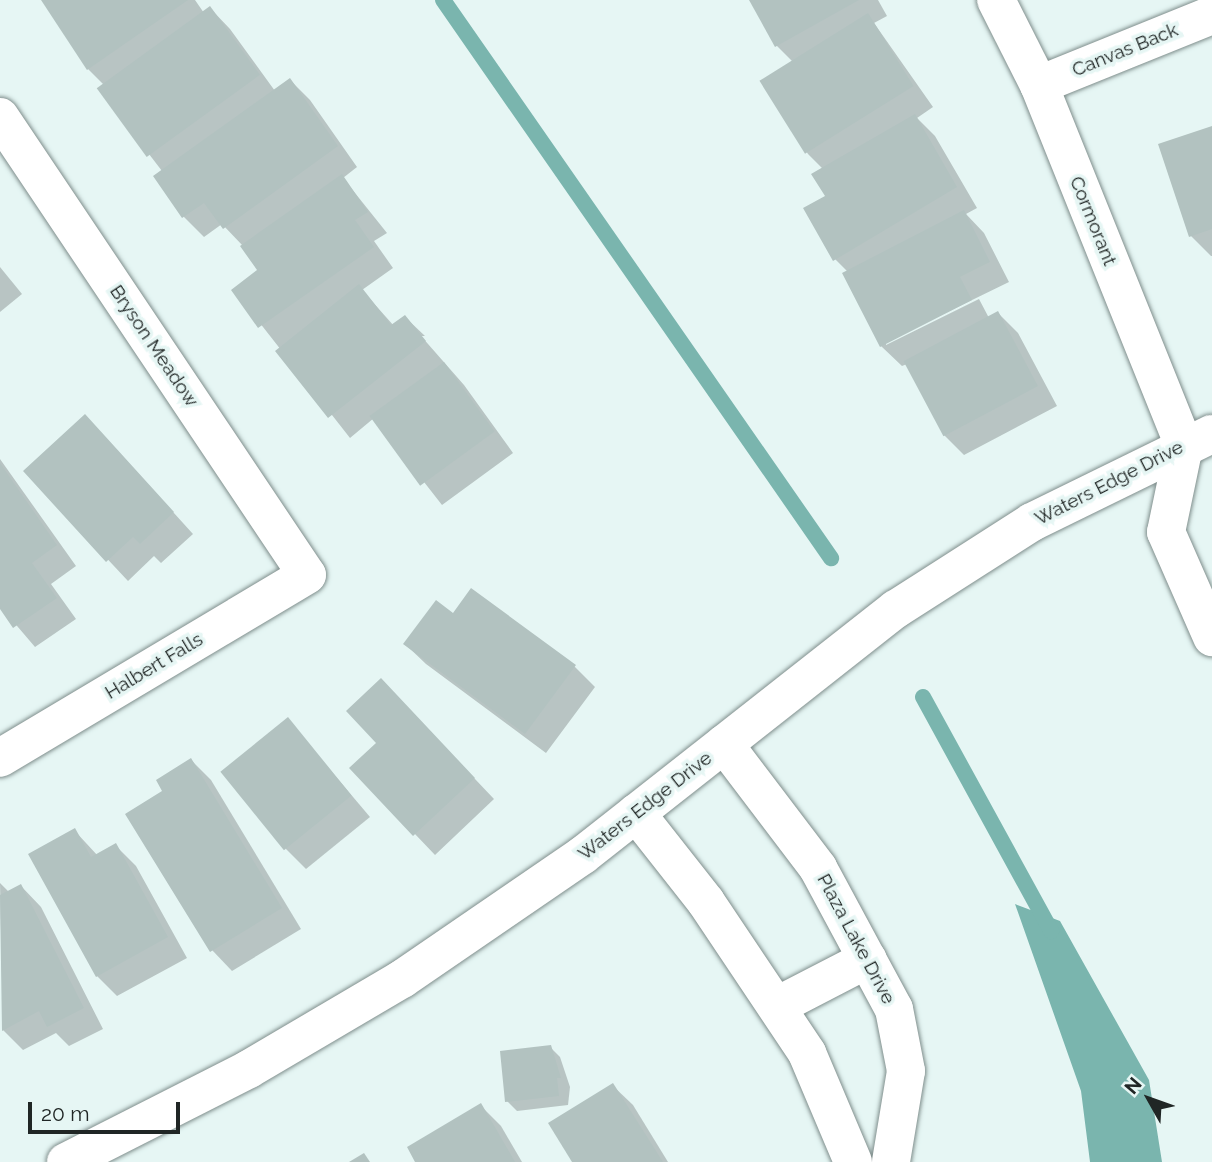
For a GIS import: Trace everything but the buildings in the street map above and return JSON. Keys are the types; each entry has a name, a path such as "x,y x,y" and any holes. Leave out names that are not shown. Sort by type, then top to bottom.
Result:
{"street":[{"name":"Cormorant","path":"996,0 1038,85 1203,446"},
{"name":"Canvas Back","path":"1038,85 1212,15"},
{"name":"Bryson Meadow","path":"0,117 307,575"},
{"path":"1203,446 1166,532 1212,637"},
{"name":"Waters Edge Drive","path":"66,1162 249,1069 402,979 512,906 636,813 881,620 987,549 1065,504 1203,446"},
{"name":"Halbert Falls","path":"0,758 307,575"},
{"name":"Plaza Lake Drive","path":"724,744 818,868 894,1009 906,1071 891,1162"},
{"path":"636,813 706,902 807,1053 853,1162"},
{"path":"777,1006 868,960"}],"water":[{"path":"1015,904 1060,921 1149,1080 1162,1162 1090,1162 1081,1091"}],"waterway":[{"path":"443,0 831,558"},
{"path":"923,697 1051,931"}]}
